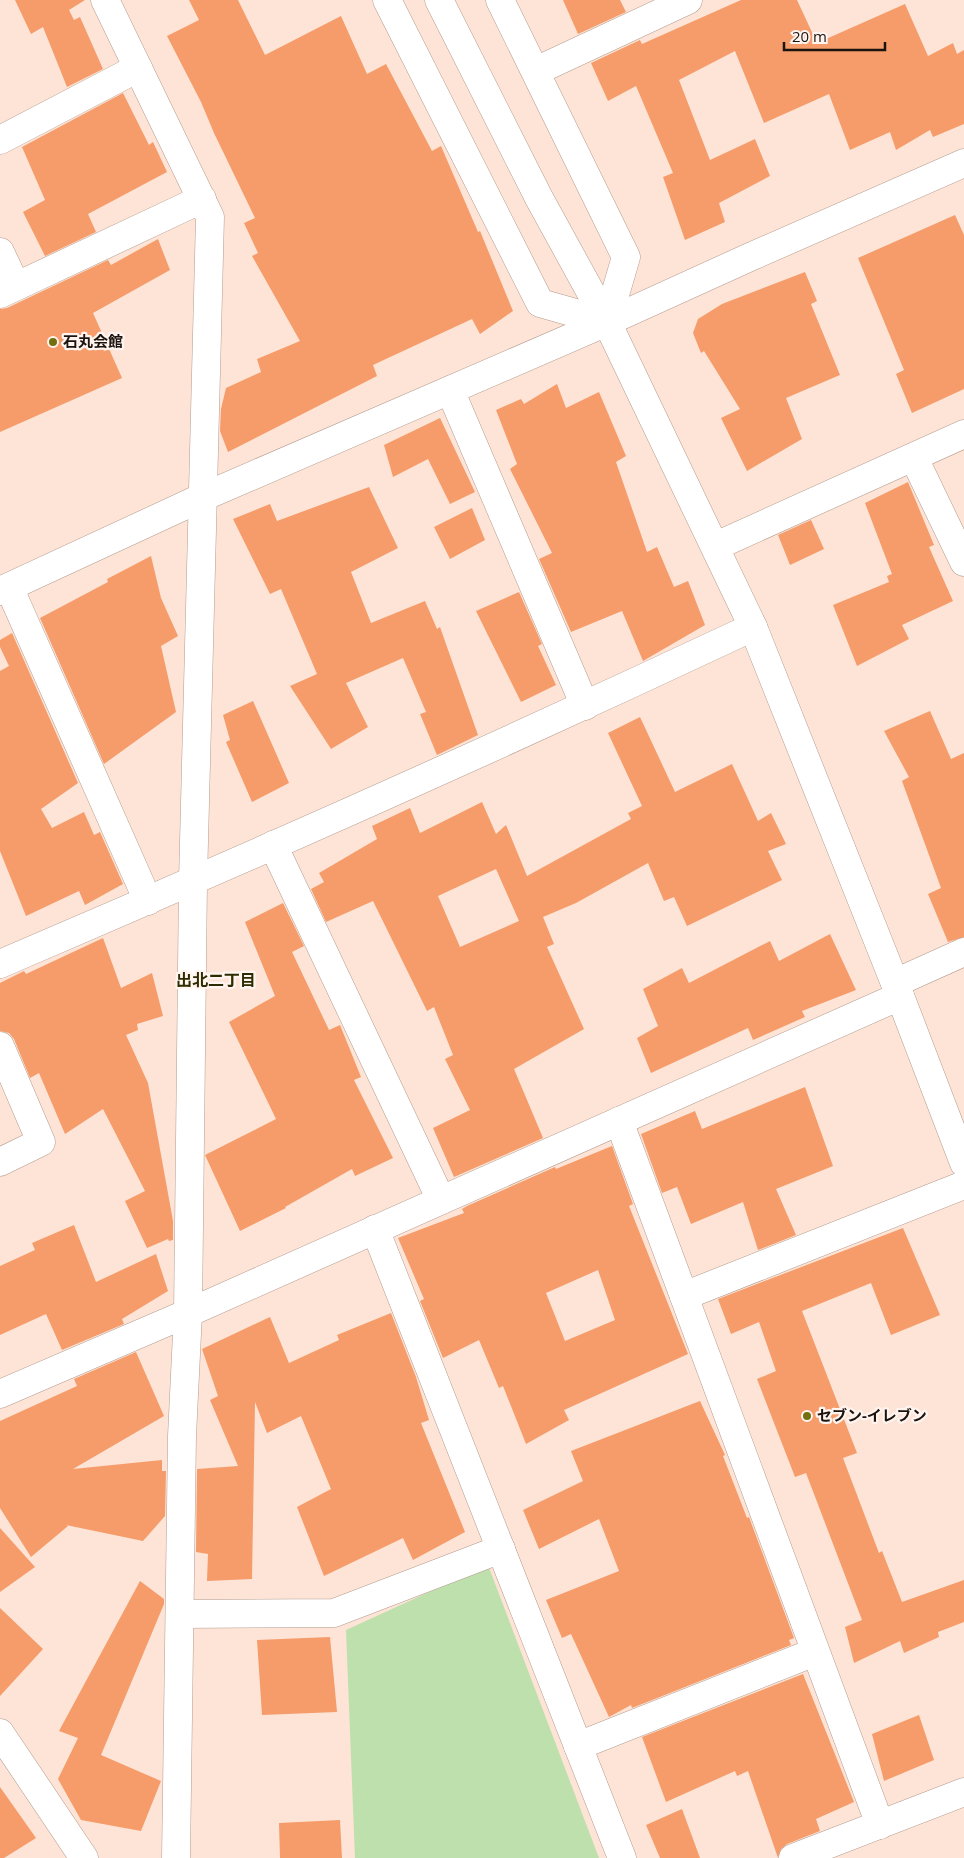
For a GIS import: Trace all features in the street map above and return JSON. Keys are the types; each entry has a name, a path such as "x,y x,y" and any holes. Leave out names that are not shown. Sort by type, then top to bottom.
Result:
{"street":[{"path":"105,0 210,217 194,881 188,1313 182,1436 176,1858"},
{"path":"387,0 540,303 607,322"},
{"path":"439,0 539,198 607,322 716,546 753,628 898,989 964,1162"},
{"path":"500,0 626,257 607,322"},
{"path":"536,71 688,0"},
{"path":"0,140 138,68"},
{"path":"148,901 4,589 204,497 607,322 964,163"},
{"path":"0,252 8,290 202,199"},
{"path":"450,390 586,706"},
{"path":"716,546 964,434"},
{"path":"914,458 964,562"},
{"path":"0,964 194,881 586,706 753,628"},
{"path":"272,845 441,1200"},
{"path":"0,1394 188,1313 619,1121 898,989 964,952"},
{"path":"0,1046 41,1142 0,1162"},
{"path":"619,1121 880,1825"},
{"path":"684,1296 964,1185"},
{"path":"375,1229 622,1858"},
{"path":"180,1614 334,1613 501,1549"},
{"path":"578,1746 815,1652"},
{"path":"0,1733 9,1765 84,1858"},
{"path":"793,1858 964,1792"}],"green space":[{"path":"488,1565 599,1858 355,1858 346,1630"}],"building":[{"path":"15,0 85,0 69,10 74,20 80,17 103,69 67,87 43,27 31,34"},
{"path":"189,0 238,0 265,55 341,16 367,74 386,64 432,151 441,146 478,232 480,231 513,311 480,334 472,319 373,365 377,376 228,452 220,431 221,409 226,388 261,372 257,359 300,341 252,256 258,253 244,223 255,218 201,102 167,36 199,20"},
{"path":"563,0 620,0 626,12 578,34"},
{"path":"741,0 797,0 817,43 905,4 928,56 953,43 957,54 964,50 964,124 933,137 930,130 896,150 890,132 850,150 829,94 764,123 735,51 679,80 710,160 755,139 770,176 719,203 725,222 685,240 663,177 673,173 636,86 608,101 591,63 640,40 642,44"},
{"path":"123,93 149,145 153,142 167,172 88,214 96,232 45,256 23,212 45,200 22,147"},
{"path":"955,215 964,235 964,389 912,413 896,374 904,370 858,258"},
{"name":"石丸会館","path":"158,239 170,270 93,313 122,378 0,432 0,309 7,308 108,260 111,265"},
{"path":"805,272 817,301 811,304 840,375 786,398 802,439 747,471 721,418 740,409 704,351 701,353 693,333 698,319 722,304"},
{"path":"557,384 566,408 599,392 626,456 616,462 647,552 657,547 674,587 688,581 705,625 643,661 622,611 571,632 539,559 552,553 510,469 517,464 496,410 521,399 524,404"},
{"path":"440,418 475,492 450,504 428,459 393,477 384,445"},
{"path":"908,482 934,545 929,547 953,601 902,625 909,639 857,666 833,605 889,582 887,576 892,574 865,503"},
{"path":"369,487 398,548 351,572 371,623 425,601 437,629 440,627 478,735 437,755 420,714 426,712 403,658 346,683 368,727 331,749 290,686 317,674 281,589 270,594 233,519 270,504 277,521"},
{"path":"472,508 485,540 450,559 434,527"},
{"path":"811,520 824,549 790,565 778,535"},
{"path":"151,556 161,598 178,636 161,646 176,712 104,764 40,618 108,582 107,579"},
{"path":"519,592 542,644 538,646 556,685 521,702 476,611"},
{"path":"12,633 78,783 41,809 52,828 84,812 94,835 100,832 123,884 85,905 79,891 26,916 0,851 0,671 9,666 0,647 0,640"},
{"path":"253,701 289,783 252,802 226,742 230,740 223,715"},
{"path":"930,711 951,759 964,753 964,937 948,942 928,894 941,888 902,781 909,777 884,731"},
{"path":"640,717 675,792 732,764 758,821 771,813 786,844 768,851 782,880 687,926 674,897 664,901 648,863 576,903 543,917 554,944 547,947 584,1029 514,1069 543,1138 454,1177 433,1128 470,1110 445,1059 453,1055 434,1007 427,1011 373,901 326,922 311,889 324,882 319,873 377,839 372,826 410,808 420,833 482,802 496,834 506,825 527,876 631,819 628,813 642,806 608,733","holes":["496,869 519,921 460,947 438,896"]},
{"path":"283,903 304,946 292,952 329,1030 340,1025 361,1077 354,1080 393,1158 355,1176 352,1169 286,1208 240,1231 205,1155 276,1119 229,1022 275,996 245,922"},
{"path":"830,934 856,990 802,1011 805,1017 753,1040 748,1028 651,1073 637,1038 658,1026 643,989 682,968 689,983 770,941 779,961"},
{"path":"103,938 121,988 152,973 163,1016 137,1024 138,1030 126,1035 148,1083 173,1221 173,1240 169,1241 168,1239 147,1248 125,1201 145,1191 103,1109 65,1134 39,1073 30,1078 14,1039 9,1033 0,1031 0,983 24,971 26,974"},
{"path":"805,1087 833,1166 776,1189 796,1235 758,1250 743,1202 691,1224 677,1187 662,1193 641,1134 695,1111 702,1129"},
{"path":"612,1146 633,1204 629,1206 688,1354 564,1410 569,1420 526,1444 503,1386 499,1388 479,1340 443,1358 420,1301 424,1299 398,1238 464,1213 462,1209 467,1206 555,1167 556,1169","holes":["598,1270 615,1320 565,1341 546,1293"]},
{"path":"74,1225 96,1282 156,1254 168,1291 122,1319 124,1324 62,1350 46,1314 0,1335 0,1266 35,1250 32,1243"},
{"path":"903,1228 940,1315 891,1335 871,1283 802,1311 857,1453 843,1458 879,1553 882,1551 902,1602 964,1580 964,1622 938,1632 939,1637 904,1653 900,1641 854,1663 845,1627 862,1620 806,1473 795,1477 757,1379 776,1371 759,1322 731,1334 718,1299"},
{"path":"391,1313 416,1377 429,1420 421,1423 465,1532 413,1560 403,1538 324,1576 297,1507 331,1489 301,1416 267,1433 255,1402 252,1579 207,1581 208,1554 196,1552 197,1469 238,1466 210,1400 218,1396 202,1349 270,1317 289,1363 339,1340 337,1335"},
{"path":"136,1352 164,1416 73,1469 162,1460 162,1471 166,1471 165,1516 143,1541 66,1525 68,1526 31,1557 0,1508 0,1421 77,1386 74,1379"},
{"path":"700,1401 725,1455 723,1456 747,1518 749,1517 794,1638 789,1640 791,1645 632,1708 631,1705 609,1717 571,1634 562,1638 546,1600 619,1571 599,1519 539,1549 523,1510 583,1481 571,1451"},
{"path":"0,1528 35,1567 0,1592"},
{"path":"140,1581 164,1599 164,1604 101,1755 161,1781 141,1831 81,1820 58,1779 78,1738 59,1731"},
{"path":"0,1608 43,1649 0,1696"},
{"path":"330,1637 337,1712 262,1715 257,1640"},
{"path":"803,1674 854,1802 816,1819 820,1831 787,1844 781,1849 778,1858 748,1771 737,1776 735,1771 666,1802 642,1737"},
{"path":"919,1715 934,1760 884,1781 872,1734"},
{"path":"0,1787 36,1838 4,1858 0,1858"},
{"path":"682,1809 700,1858 660,1858 646,1825"},
{"path":"340,1820 342,1858 280,1858 279,1823"}],"place":[{"name":"石丸会館","path":"53,342"},
{"name":"セブン-イレブン","path":"807,1416"}],"district":[{"name":"出北二丁目","path":"216,980"}]}
